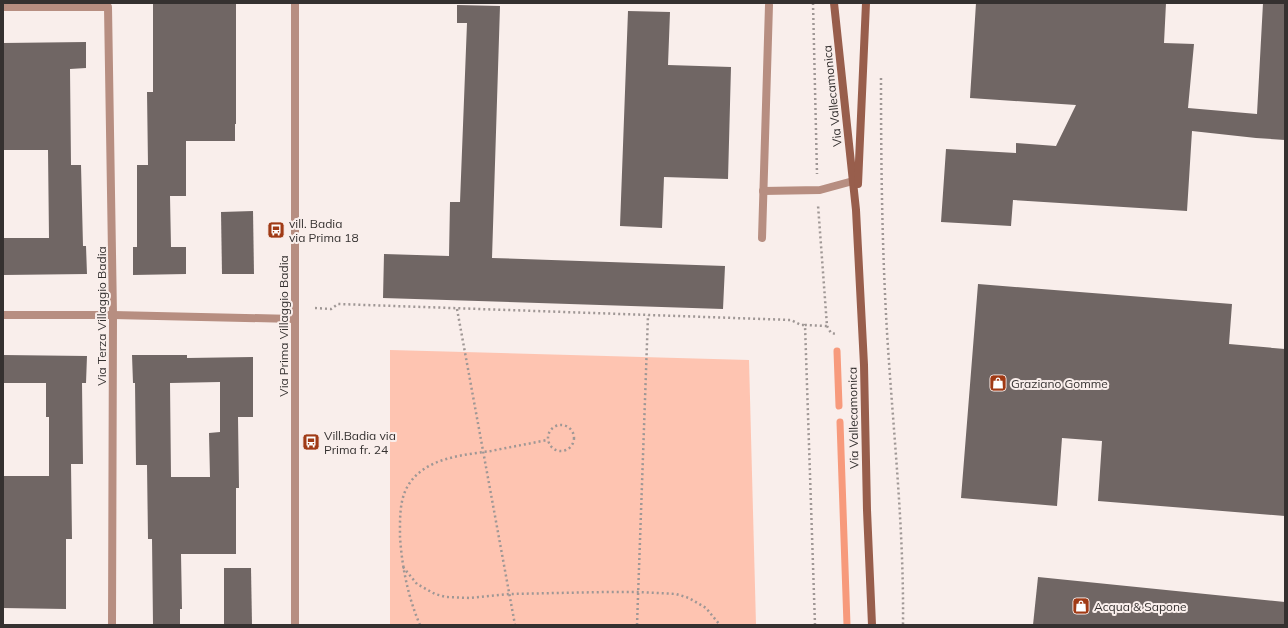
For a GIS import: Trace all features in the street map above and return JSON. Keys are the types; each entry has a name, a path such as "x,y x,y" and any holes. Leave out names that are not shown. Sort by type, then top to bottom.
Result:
{"main road":[{"name":"Via Vallecamonica","path":"834,3 856,210 864,358 867,510 872,625"},
{"name":"Via Vallecamonica","path":"856,210 866,3"}],"street":[{"name":"Via Prima Villaggio Badia","path":"295,3 295,625"},
{"path":"762,238 769,5"},
{"name":"Via Terza Villaggio Badia","path":"3,7 108,7 113,315 112,625"},
{"path":"763,191 817,190 853,181"},
{"path":"3,315 113,315 295,319"}],"path":[{"path":"813,3 817,190 827,326 831,333 836,334"},
{"path":"881,74 882,199 887,331 900,510 903,625"},
{"path":"315,308 331,308 338,304 791,320 805,326 827,326"},
{"path":"457,309 515,625"},
{"path":"638,625 648,315"},
{"path":"805,326 815,625"},
{"path":"555,426 568,426 573,433 573,442 568,449 564,451 556,450 547,440 549,432 555,426"},
{"path":"420,625 411,602 403,567 400,537 401,508 404,493 408,484 422,470 440,461 460,455 547,440"},
{"path":"403,567 417,584 426,590 441,596 457,598 510,594 669,593 689,598 706,608 720,625"}],"shaded area":[{"path":"390,350 749,360 756,625 390,625"}],"building":[{"path":"153,3 236,3 235,141 186,141 186,196 170,196 171,247 186,247 186,274 133,275 133,247 137,247 137,165 148,165 147,92 153,92"},
{"path":"976,3 1166,3 1164,43 1194,44 1188,108 1257,114 1263,3 1285,3 1285,140 1192,131 1187,211 1013,200 1011,226 941,222 946,149 1016,153 1016,143 1056,146 1076,105 970,98"},
{"path":"457,5 500,6 492,258 725,266 723,309 383,298 384,254 449,256 450,202 460,202 467,23 457,23"},
{"path":"628,11 670,12 668,65 731,67 728,179 664,177 662,228 620,226"},
{"path":"86,42 86,68 70,69 71,165 81,165 83,246 86,246 87,274 3,275 3,238 49,238 48,150 3,150 3,43"},
{"path":"253,211 254,274 222,274 221,212"},
{"path":"978,284 1232,304 1229,344 1285,349 1285,516 1098,501 1102,441 1062,438 1057,506 961,498"},
{"path":"3,355 87,356 86,383 82,383 83,464 71,464 72,539 66,539 66,609 3,608 3,476 49,476 49,417 46,417 46,383 3,383"},
{"path":"132,355 187,355 187,358 253,357 253,417 238,417 239,488 236,488 236,554 181,554 182,609 180,609 180,625 153,625 152,539 148,539 147,465 136,465 135,383 133,383","holes":["220,382 220,432 209,433 210,477 171,477 170,383"]},
{"path":"224,568 251,568 252,625 224,625"},
{"path":"1038,577 1285,602 1285,625 1033,625"}],"waterway":[{"path":"837,351 839,406"},
{"path":"840,422 847,625"}],"place":[{"name":"vill. Badia via Prima 18","path":"276,230"},
{"name":"Graziano Gomme","path":"998,383"},
{"name":"Vill.Badia via Prima fr. 24","path":"311,442"},
{"name":"Acqua & Sapone","path":"1081,606"}]}
